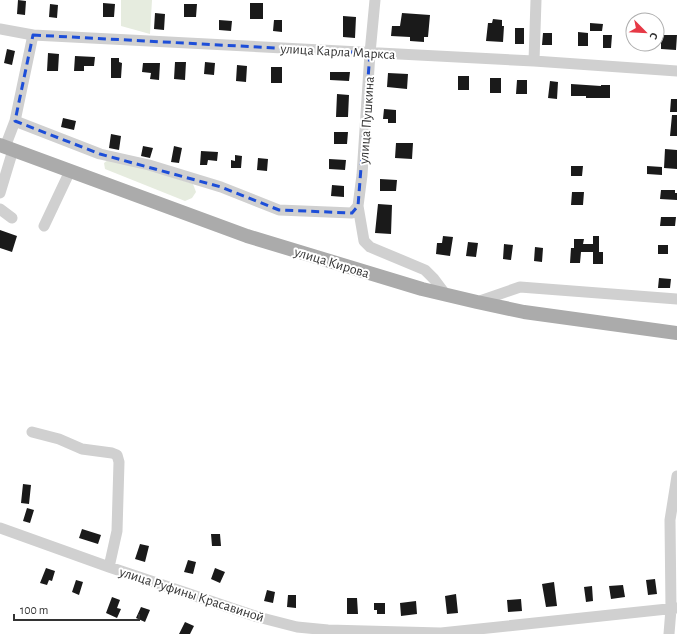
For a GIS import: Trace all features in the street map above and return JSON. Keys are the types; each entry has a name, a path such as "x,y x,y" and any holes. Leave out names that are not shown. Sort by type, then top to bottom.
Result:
{"main road":[{"name":"улица Кирова","path":"6,147 247,236 422,289 524,312 677,333"}],"street":[{"name":"улица Пушкина","path":"375,0 362,175 355,210 364,241 370,247 425,270 434,278 446,295"},
{"path":"534,61 536,0"},
{"name":"улица Карла Маркса","path":"0,30 33,35 534,61 677,71"},
{"path":"0,193 6,147 16,120 33,35"},
{"path":"16,120 100,154 149,165 221,187 279,210 355,210"},
{"path":"44,226 70,171"},
{"path":"0,209 12,218"},
{"path":"476,302 520,287 677,299"},
{"path":"32,432 58,439 82,449 112,452 117,455 119,462 117,532 109,567"},
{"path":"669,634 674,609 670,520 677,476"},
{"name":"улица Руфины Красавиной","path":"0,528 109,567 258,617 297,627 328,630 441,633 674,609"}],"highlighted area":[{"path":"33,35 370,53 358,206 352,213 279,210 221,187 100,154 15,121"}],"shaded area":[{"path":"121,0 152,0 150,34 121,26"},
{"path":"108,160 147,169 193,184 196,192 192,198 185,201 105,169 104,163"}],"building":[{"path":"18,0 26,1 25,15 17,14"},
{"path":"103,3 115,4 114,17 103,17"},
{"path":"250,3 263,3 263,19 250,19"},
{"path":"50,4 58,5 57,18 49,17"},
{"path":"184,4 197,4 196,17 184,17"},
{"path":"155,13 165,14 164,30 154,29"},
{"path":"402,13 430,15 428,37 424,37 424,42 410,41 410,37 391,36 392,26 400,26"},
{"path":"343,16 356,17 355,38 343,37"},
{"path":"493,19 502,20 502,26 504,26 503,42 486,41 488,23 492,23"},
{"path":"219,20 232,21 231,31 219,30"},
{"path":"274,20 282,20 282,32 273,31"},
{"path":"590,23 603,24 602,31 590,31"},
{"path":"515,28 524,28 524,44 515,44"},
{"path":"578,32 588,33 588,46 578,46"},
{"path":"543,33 552,33 552,45 542,45"},
{"path":"603,35 612,35 611,48 603,48"},
{"path":"665,35 677,35 676,50 665,49"},
{"path":"7,49 15,51 12,65 4,63"},
{"path":"48,53 59,54 58,71 47,71"},
{"path":"75,56 95,57 94,66 84,66 84,71 74,71"},
{"path":"111,58 119,58 119,62 122,63 121,78 111,78"},
{"path":"175,62 186,62 185,80 174,79"},
{"path":"205,62 215,63 214,75 204,74"},
{"path":"143,63 160,63 159,80 150,79 151,73 142,72"},
{"path":"237,65 247,66 246,82 236,81"},
{"path":"271,67 282,67 282,83 271,83"},
{"path":"330,72 350,72 349,81 330,80"},
{"path":"388,73 408,74 407,89 387,87"},
{"path":"458,76 469,76 469,90 458,90"},
{"path":"490,78 501,78 501,93 490,93"},
{"path":"517,80 527,80 527,94 516,94"},
{"path":"550,81 558,82 557,99 548,98"},
{"path":"571,84 601,86 610,85 610,98 586,98 586,96 571,96"},
{"path":"337,94 349,95 348,117 336,117"},
{"path":"671,99 677,99 677,112 670,112"},
{"path":"384,109 396,110 396,123 388,123 388,119 383,119"},
{"path":"672,115 677,115 677,136 670,136"},
{"path":"63,118 76,121 74,130 61,127"},
{"path":"334,132 348,132 347,144 334,144"},
{"path":"111,134 121,136 119,150 109,148"},
{"path":"396,143 413,143 412,159 395,158"},
{"path":"143,146 153,148 150,158 141,156"},
{"path":"174,146 182,148 179,163 171,162"},
{"path":"665,149 677,150 677,169 664,168"},
{"path":"201,151 218,152 217,161 208,160 207,165 200,165"},
{"path":"235,155 242,156 241,168 231,168 231,160 235,161"},
{"path":"258,158 268,159 267,171 257,170"},
{"path":"329,159 346,160 345,170 329,169"},
{"path":"571,166 583,166 582,176 571,176"},
{"path":"647,166 662,167 662,175 647,174"},
{"path":"380,179 397,180 396,191 380,191"},
{"path":"332,185 344,186 344,197 331,196"},
{"path":"661,190 675,190 675,193 677,193 677,200 660,199"},
{"path":"572,192 584,192 583,205 571,205"},
{"path":"378,204 392,205 391,234 375,233"},
{"path":"661,217 676,217 675,226 660,226"},
{"path":"0,230 17,236 12,252 0,248"},
{"path":"443,236 453,237 450,256 436,254 437,243 442,243"},
{"path":"593,236 599,236 599,252 603,252 603,264 593,264 593,252 581,252 580,263 570,263 571,248 574,248 574,239 584,239 583,244 593,244"},
{"path":"468,242 478,243 476,257 466,256"},
{"path":"504,244 513,245 511,260 503,259"},
{"path":"658,245 668,245 668,254 658,254"},
{"path":"535,247 543,248 542,262 534,261"},
{"path":"659,278 671,279 670,288 658,288"},
{"path":"23,484 31,485 29,504 21,503"},
{"path":"27,508 34,510 30,523 23,521"},
{"path":"82,529 101,535 98,544 79,538"},
{"path":"211,534 220,534 221,546 212,546"},
{"path":"140,544 149,546 145,562 135,559"},
{"path":"188,560 196,562 193,574 184,572"},
{"path":"46,568 55,571 52,581 49,580 47,585 40,583"},
{"path":"215,568 225,572 220,583 211,579"},
{"path":"655,579 657,594 648,595 646,580"},
{"path":"76,580 83,582 79,595 72,592"},
{"path":"554,582 557,606 546,607 542,584"},
{"path":"623,585 625,597 611,599 609,586"},
{"path":"592,586 593,601 586,602 584,587"},
{"path":"267,590 275,592 273,603 264,601"},
{"path":"456,594 458,613 447,614 445,596"},
{"path":"288,595 296,595 296,608 287,607"},
{"path":"112,597 120,600 117,608 121,609 117,618 106,613"},
{"path":"347,598 357,598 358,614 347,614"},
{"path":"521,599 522,611 508,612 507,600"},
{"path":"416,601 417,614 401,616 400,603"},
{"path":"374,603 385,603 385,614 377,614 377,610 374,610"},
{"path":"141,607 150,610 145,622 136,618"},
{"path":"185,622 194,626 190,634 179,634"}]}
